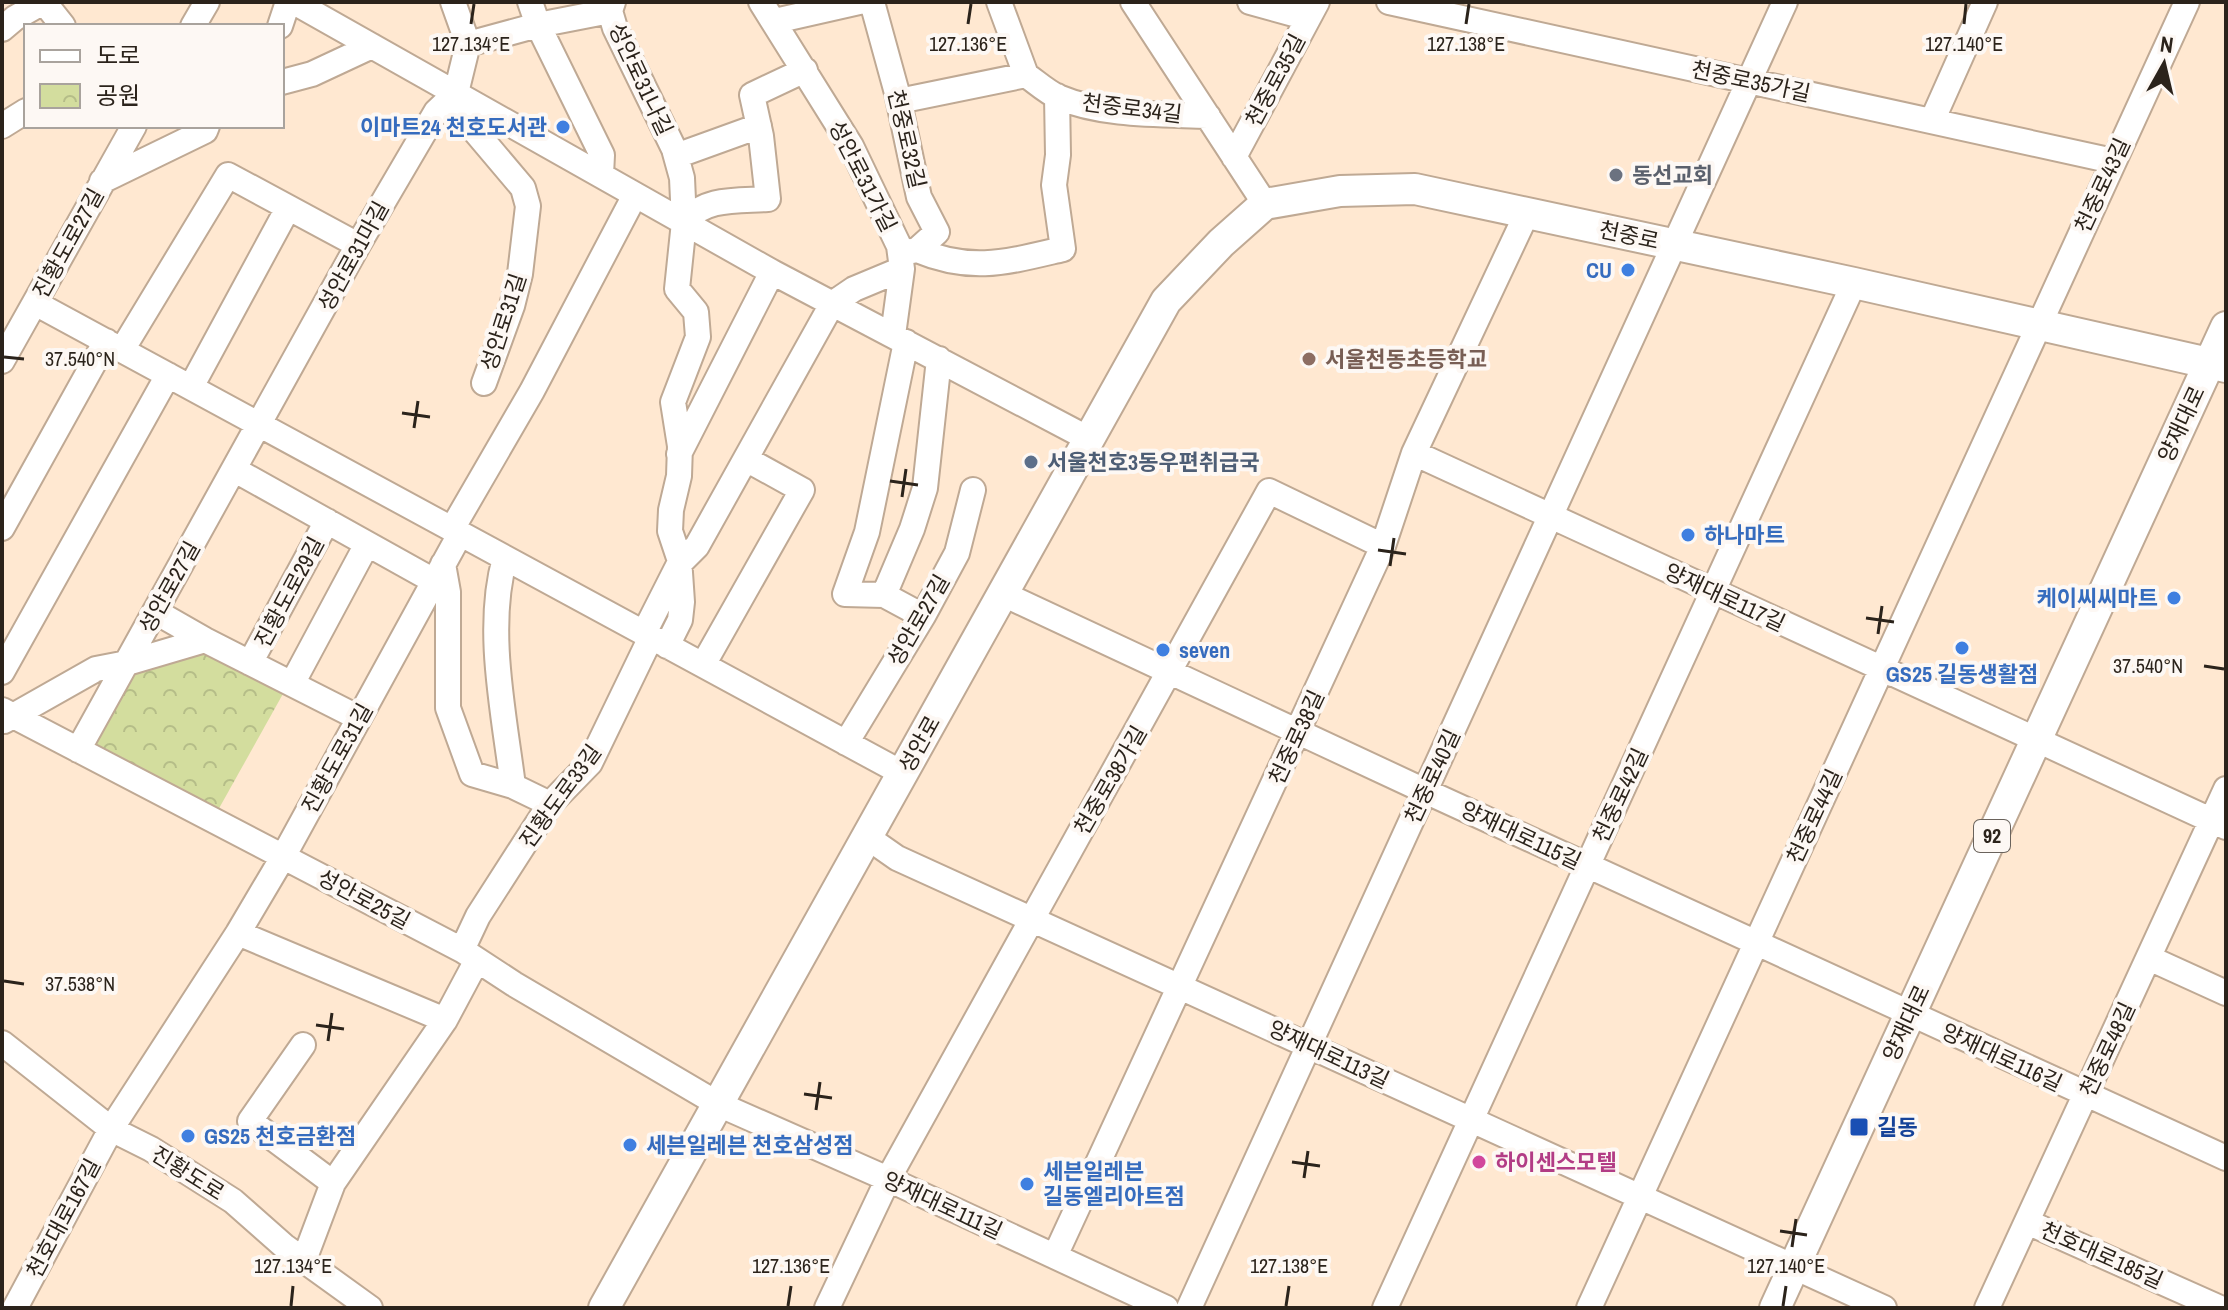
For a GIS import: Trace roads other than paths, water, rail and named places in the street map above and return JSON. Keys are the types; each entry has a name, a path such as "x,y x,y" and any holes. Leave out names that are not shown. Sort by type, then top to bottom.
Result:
{"main road":[{"name":"천중로","path":"1265,204 1340,191 1415,189 2217,365"},
{"name":"성안로","path":"604,1308 1166,301 1221,243 1265,204"},
{"name":"양재대로","path":"1775,1308 2036,739 2217,365 2226,327"}],"street":[{"path":"2,29 43,2 61,24"},
{"path":"194,24 207,2"},
{"path":"281,24 288,2"},
{"path":"294,2 772,272 1089,439"},
{"path":"453,2 468,44 456,93"},
{"path":"530,2 538,25 602,155 601,175"},
{"path":"768,12 859,2"},
{"name":"천중로32길","path":"872,2 899,101 919,197 937,232 906,258"},
{"path":"899,101 1026,75 999,2"},
{"path":"1133,2 1265,204"},
{"path":"1250,2 1312,10"},
{"name":"천중로35가길","path":"1389,2 2113,161"},
{"name":"천중로40길","path":"1189,1308 1785,2"},
{"path":"1932,121 1985,2"},
{"name":"천중로43길","path":"2038,325 2187,2"},
{"path":"468,44 612,6"},
{"name":"성안로31나길","path":"612,6 615,28 676,156 682,178 684,222"},
{"name":"천중로35길","path":"1234,157 1312,10"},
{"name":"성안로31가길","path":"768,12 851,146 906,258 900,339"},
{"path":"284,81 312,74 372,46"},
{"path":"679,564 670,531 671,510 679,476 673,402 698,337 696,312 677,289 684,222 695,209 722,201 768,199 752,95 805,70"},
{"name":"천중로34길","path":"1026,75 1057,96 1110,109 1208,116"},
{"name":"성안로31마길","path":"260,425 358,245 436,112 456,93"},
{"name":"성안로31길","path":"456,93 463,117 523,188 528,206 518,285 484,383"},
{"name":"천중로34길","path":"906,258 980,265 1063,249 1054,185 1058,155 1057,96"},
{"path":"2,126 24,112"},
{"name":"성안로31나길","path":"676,156 759,126"},
{"name":"진황도로27길","path":"2,361 133,128"},
{"path":"102,181 206,128"},
{"path":"2,528 114,346 228,175 358,245"},
{"name":"진황도로31길","path":"111,1129 238,933 283,857 439,573 456,531 635,195"},
{"path":"191,387 288,208"},
{"name":"천중로38길","path":"1055,1256 1383,546 1414,453 1527,213"},
{"path":"654,639 679,564 697,546 832,304 906,258"},
{"path":"679,454 772,272"},
{"name":"천중로42길","path":"1385,1308 1854,283"},
{"path":"2,311 29,313 114,346 902,773"},
{"name":"천중로44길","path":"1589,1308 2038,325"},
{"path":"900,339 867,532 845,594 884,595 923,616"},
{"path":"884,595 912,529 925,488 939,359"},
{"path":"2,672 168,375"},
{"name":"성안로27길","path":"78,750 260,425"},
{"name":"양재대로117길","path":"1414,453 1880,670 2036,739"},
{"path":"703,665 802,490 746,459"},
{"path":"235,470 367,544 439,573 448,592 448,708 472,774 513,786 550,804"},
{"name":"성안로27길","path":"846,743 923,616 957,553 973,490"},
{"name":"천중로38가길","path":"827,1308 888,1179 1269,491 1383,546"},
{"name":"진황도로29길","path":"250,663 327,521"},
{"name":"진황도로29길","path":"292,684 367,544"},
{"path":"505,558 497,586 499,675 513,786"},
{"name":"양재대로115길","path":"1003,594 1910,1014"},
{"name":"진황도로29길","path":"156,612 359,718"},
{"name":"진황도로33길","path":"304,1260 333,1183 445,1020 469,955 478,916 550,804 590,763 654,639"},
{"path":"5,716 96,669 205,640"},
{"name":"성안로25길","path":"5,716 78,750 469,955 718,1104"},
{"path":"2036,739 2219,823"},
{"name":"천중로48길","path":"1987,1308 2149,958 2219,823 2226,789"},
{"name":"양재대로113길","path":"867,837 897,858 1884,1308"},
{"path":"238,933 445,1020"},
{"path":"2149,958 2226,993"},
{"name":"양재대로116길","path":"1910,1014 2226,1158"},
{"name":"진황도로","path":"2,1043 111,1129 151,1149 233,1201 304,1260 370,1308"},
{"path":"303,1045 250,1121 333,1183"},
{"name":"양재대로111길","path":"718,1104 1166,1308"},
{"name":"천호대로167길","path":"15,1308 111,1129"},
{"name":"천호대로185길","path":"2027,1222 2220,1308"}],"place":[{"name":"이마트24 천호도서관","path":"563,127"},
{"name":"동선교회","path":"1616,175"},
{"name":"CU","path":"1628,270"},
{"name":"서울천동초등학교","path":"1309,359"},
{"name":"서울천호3동우편취급국","path":"1031,462"},
{"name":"하나마트","path":"1688,535"},
{"name":"케이씨씨마트","path":"2174,598"},
{"name":"GS25 길동생활점","path":"1962,648"},
{"name":"seven","path":"1163,650"},
{"name":"길동","path":"1859,1127"},
{"name":"GS25 천호금환점","path":"188,1136"},
{"name":"세븐일레븐 천호삼성점","path":"630,1145"},
{"name":"하이센스모텔","path":"1479,1162"},
{"name":"세븐일레븐 길동엘리아트점","path":"1027,1184"}]}
